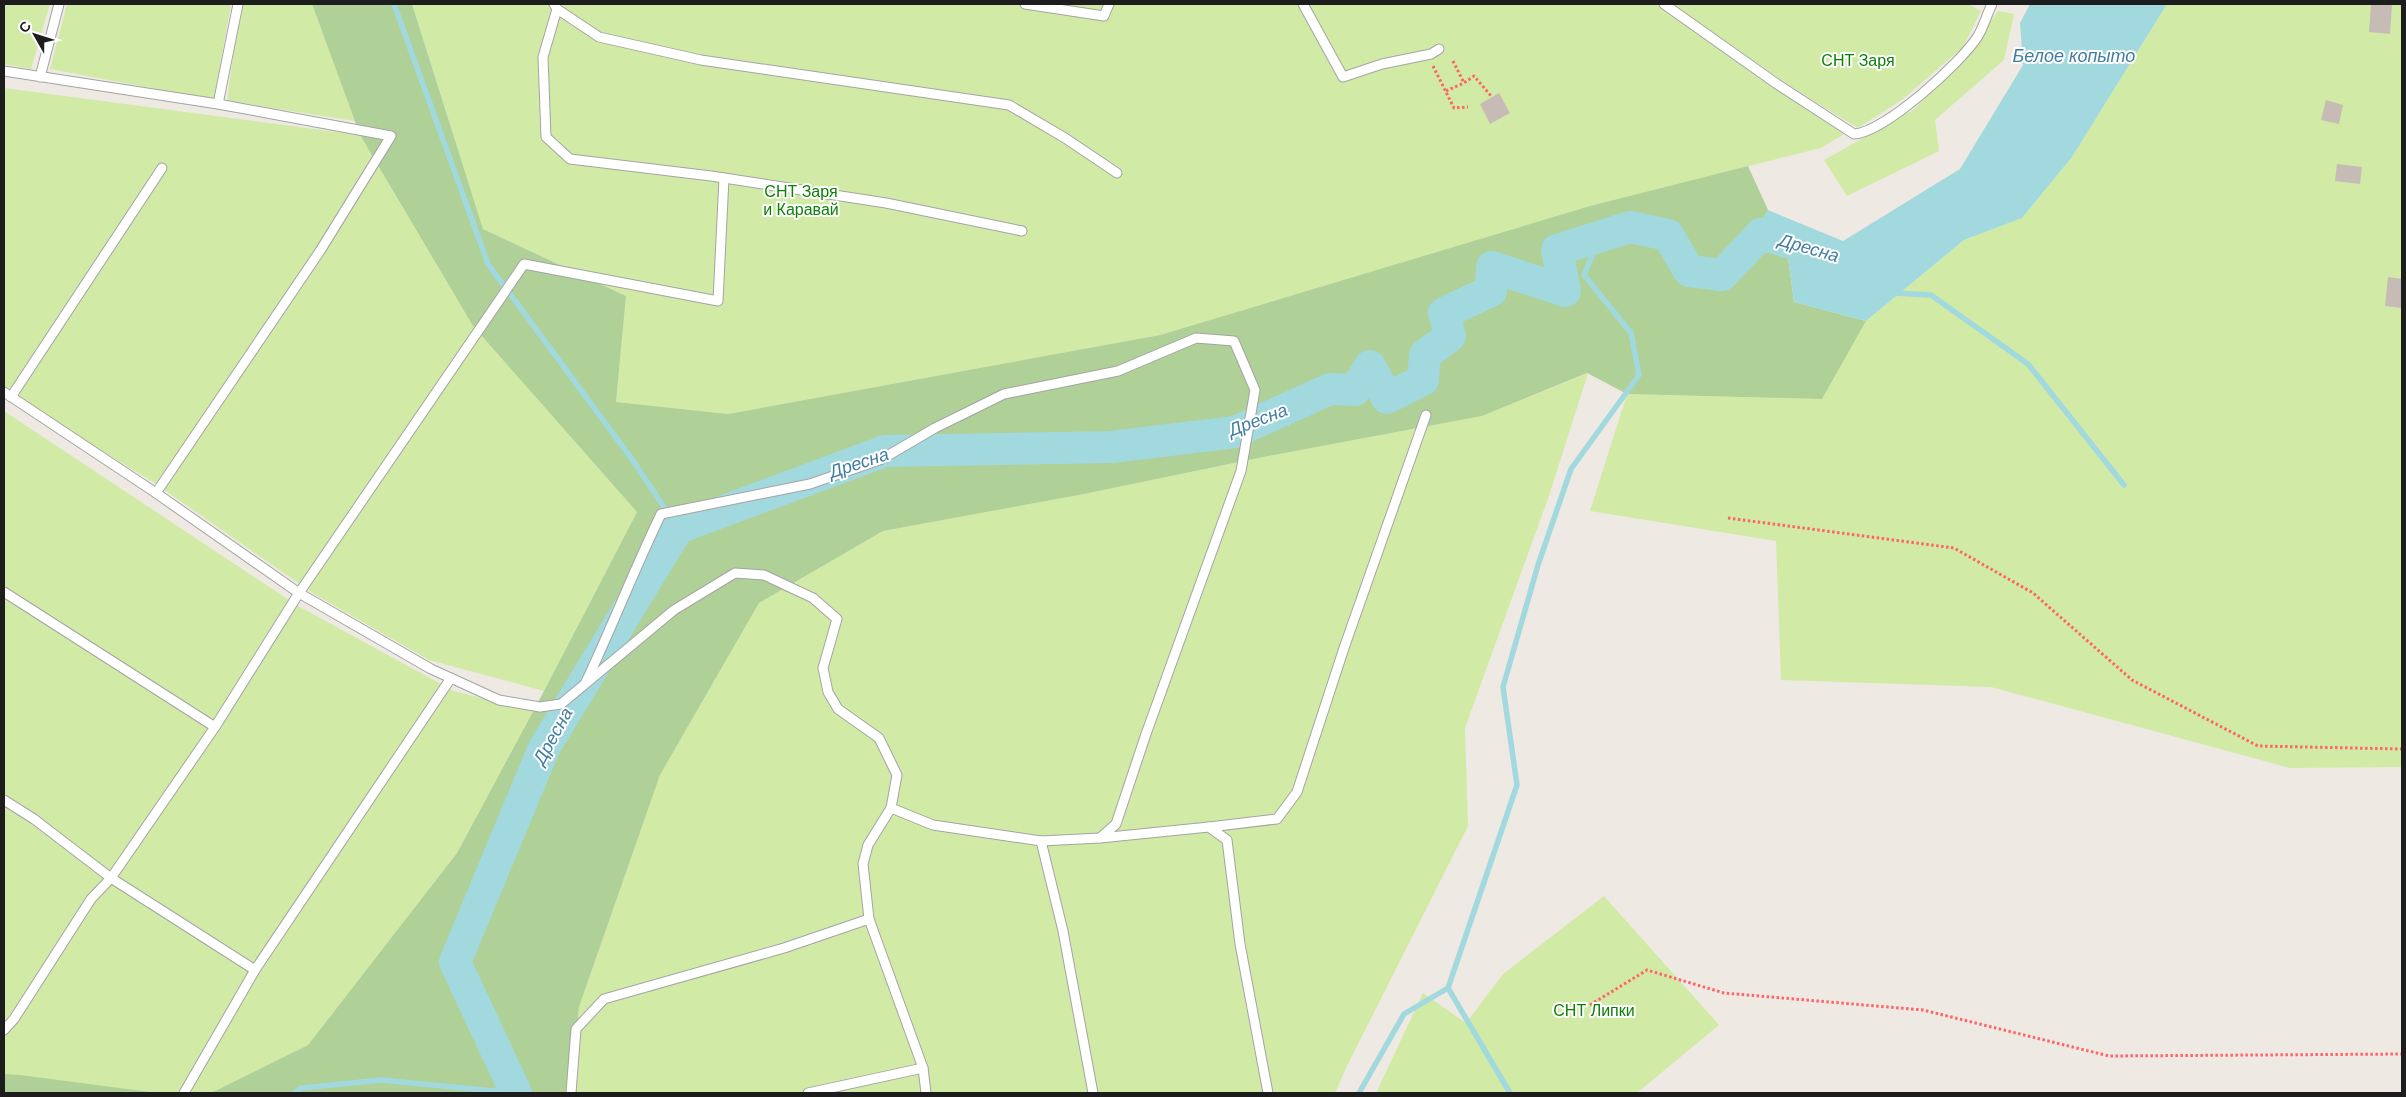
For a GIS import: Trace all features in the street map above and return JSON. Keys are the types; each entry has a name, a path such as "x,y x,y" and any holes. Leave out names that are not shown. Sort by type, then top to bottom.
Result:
{"lane":[{"path":"40,77 59,4"},
{"path":"218,104 238,4"},
{"path":"1025,4 1104,16 1109,4"},
{"path":"1303,4 1343,78 1382,64 1431,54 1439,49"},
{"path":"1664,4 1776,84 1854,134 1861,134 1873,128 1923,94 1959,62 1979,35 1989,5"},
{"path":"1022,231 886,203 724,178 570,158 546,137 543,57 556,7 599,37 701,60 1009,105 1117,173"},
{"path":"4,71 218,104 391,136 320,251 156,493"},
{"path":"162,168 7,394 156,493 299,593 450,678 499,700 540,707 561,704 584,687 641,636 674,610 735,573 764,575 813,598 837,619 823,668 828,692 838,709 879,738 889,754 897,775 890,808 868,845 863,864 869,919 923,1068 926,1093"},
{"path":"4,1030 14,1019 91,899 111,878 215,727 299,593 524,264 718,300 724,178"},
{"path":"584,687 611,629 635,567 661,514 810,484 882,459 935,428 1004,394 1118,371 1196,338 1234,342 1255,390 1240,471 1146,734 1116,824 1100,838"},
{"path":"890,808 933,825 1041,841 1100,838 1277,819 1297,792 1347,639 1426,415"},
{"path":"4,592 215,727"},
{"path":"184,1093 255,970 450,678"},
{"path":"4,800 34,819 111,878 255,970"},
{"path":"1209,827 1228,840 1240,944 1268,1093"},
{"path":"1041,841 1063,931 1093,1093"},
{"path":"571,1093 576,1029 604,999 784,948 869,919"},
{"path":"808,1093 923,1068"}],"path":[{"path":"1453,61 1464,83"},
{"path":"1429,68 1433,66 1454,108 1468,107"},
{"path":"1446,92 1474,76 1492,97"},
{"path":"1728,518 1954,548 2034,593 2132,680 2258,746 2402,749"},
{"path":"1590,1005 1647,970 1724,993 1923,1010 2109,1056 2402,1054"}],"green space":[{"path":"4,4 50,4 31,69 4,64"},
{"path":"67,4 231,4 214,100 50,69"},
{"path":"243,4 312,4 355,121 227,101 238,18"},
{"path":"312,4 412,4 483,229 626,296 616,402 728,414 1160,335 1590,206 1748,166 1768,210 1749,242 1788,257 1794,302 1866,321 1822,399 1627,394 1587,373 1482,416 1263,457 1079,495 883,531 759,603 660,775 579,1007 570,1093 211,1093 308,1045 457,853 637,512 473,326 360,135"},
{"name":"СНТ Заря и Каравай","path":"412,4 1656,4 1762,80 1844,134 1821,148 1590,206 1160,335 728,414 616,402 626,296 483,229"},
{"name":"СНТ Заря","path":"1669,4 1968,4 1981,11 1963,47 1903,99 1858,128 1799,92"},
{"path":"2167,4 2402,4 2402,767 2290,768 1991,687 1781,680 1776,541 1590,511 1627,394 1822,399 1866,321 1964,240 2022,218 2072,157"},
{"path":"1998,11 2014,14 2004,60 1935,120 1939,151 1847,196 1824,160 1913,110 1958,66"},
{"path":"4,88 360,135 473,326 637,512 544,691 429,660 314,594 153,482 26,404 4,386"},
{"path":"1588,373 1550,493 1465,728 1468,826 1335,1093 570,1093 579,1007 660,775 759,603 883,531 1079,495 1263,457 1482,416"},
{"path":"4,411 298,606 454,691 533,711 457,853 308,1045 211,1093 158,1093 4,1074"},
{"name":"СНТ Липки","path":"1604,896 1719,1025 1637,1093 1376,1093 1423,993 1466,1023 1503,974"},
{"path":"4,1074 20,1075 158,1093 4,1093"}],"water":[{"name":"Белое копыто","path":"2030,4 2167,4 2072,157 2022,218 1964,240 1866,321 1794,302 1788,257 1748,242 1768,210 1843,241 1960,169 2023,65 2020,23"}],"building":[{"path":"2371,4 2392,4 2390,34 2369,32"},
{"path":"1499,93 1510,113 1490,124 1480,104"},
{"path":"2326,100 2343,105 2339,124 2321,120"},
{"path":"2337,164 2362,167 2360,184 2335,181"},
{"path":"2388,277 2402,279 2402,308 2385,306"}],"waterway":[{"path":"394,4 488,264 634,462 678,528"},
{"name":"Дресна","path":"516,1093 455,962 544,748 678,528 885,451 1111,447 1235,432 1330,389 1355,390 1370,366 1387,398 1423,380 1425,355 1450,336 1444,313 1491,291 1492,267 1565,291 1557,250 1630,227 1668,235 1689,271 1722,275 1761,234 1791,243"},
{"path":"1510,1093 1448,988 1517,785 1503,687 1538,565 1571,469 1639,375 1631,333 1584,275 1600,237"},
{"path":"1894,293 1931,295 2028,364 2124,485"},
{"path":"1359,1093 1404,1014 1448,988"},
{"path":"295,1093 301,1088 381,1080 516,1093"}]}
